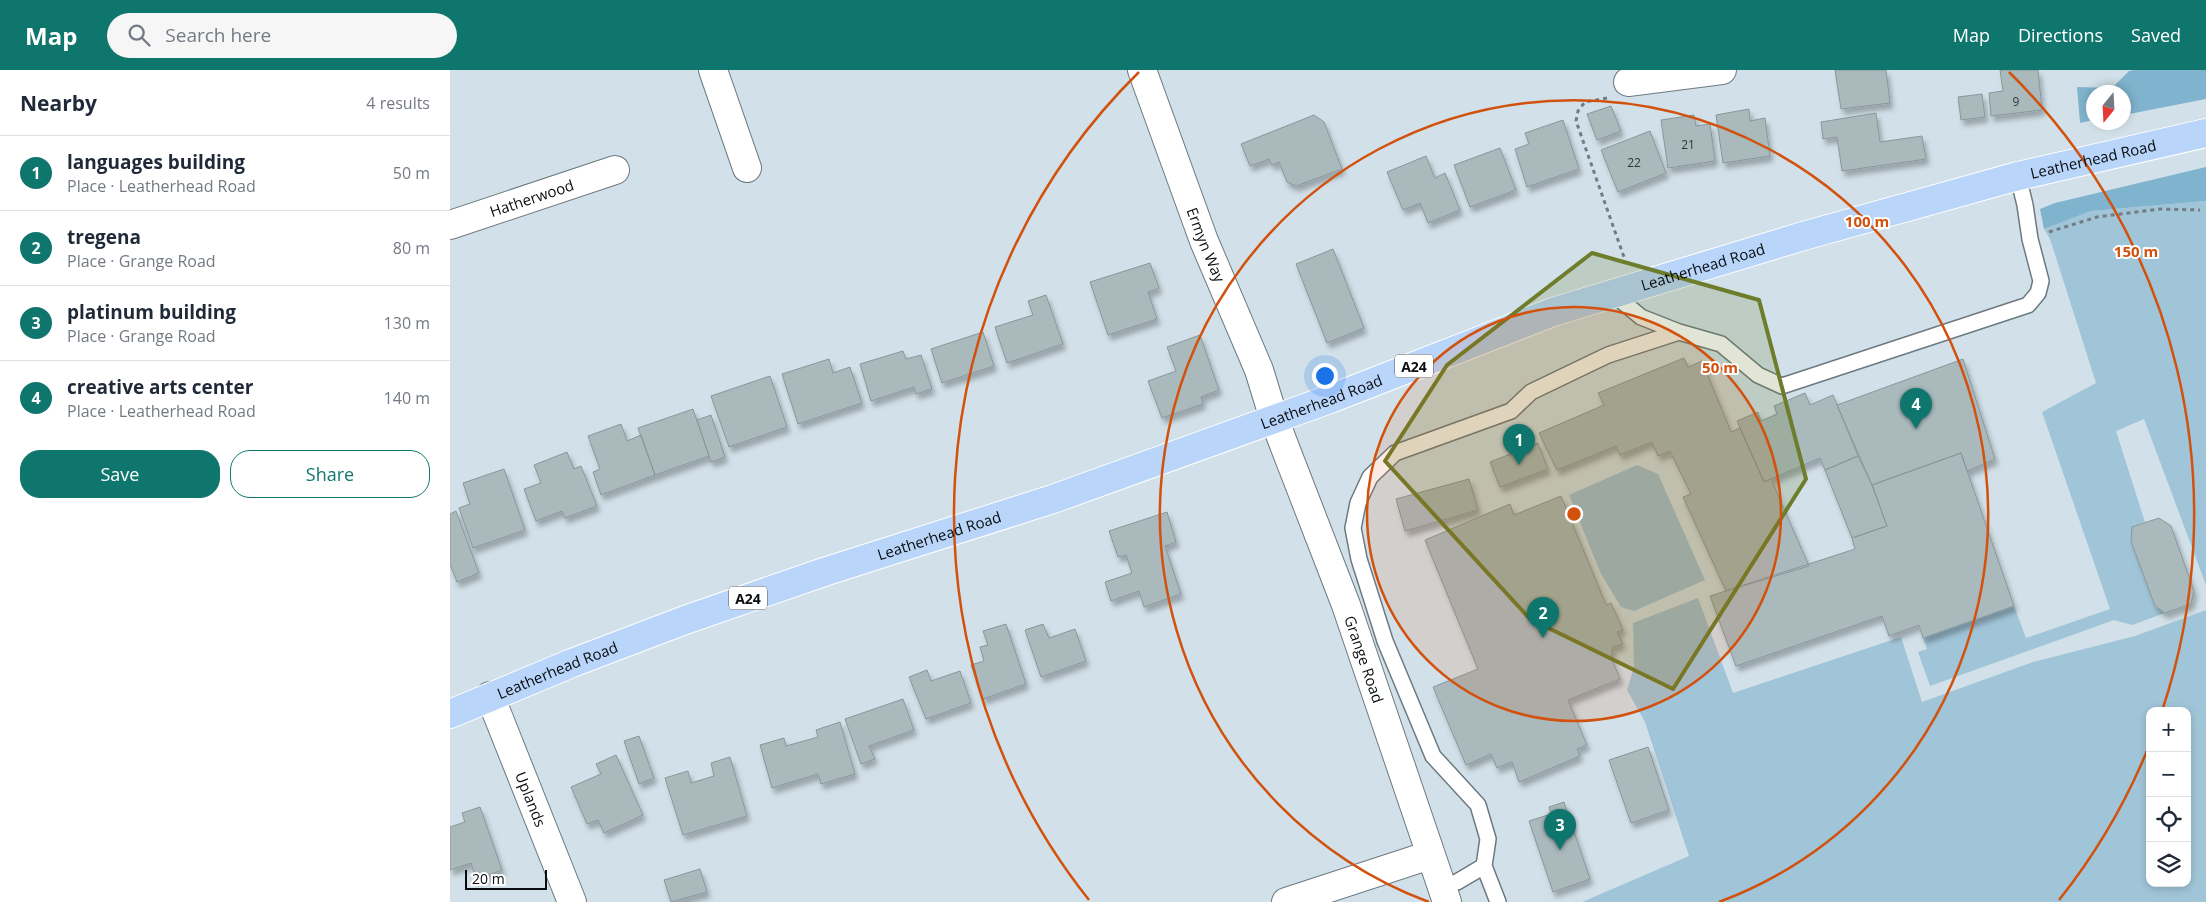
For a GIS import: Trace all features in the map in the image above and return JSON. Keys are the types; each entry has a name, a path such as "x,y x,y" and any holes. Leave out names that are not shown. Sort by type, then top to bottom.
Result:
{"highway":[{"name":"Leatherhead Road","path":"450,714 490,696 685,620 827,571 1053,499 1330,399 1544,316 1612,293 1800,237 2018,176 2206,133"}],"street":[{"path":"714,70 747,168"},
{"name":"Ermyn Way","path":"1142,70 1204,240 1259,370 1274,419"},
{"path":"1628,82 1666,74 1722,70"},
{"name":"Hatherwood","path":"450,225 615,170"},
{"name":"Grange Road","path":"1274,419 1346,605 1444,894"},
{"name":"Uplands","path":"490,696 572,902"},
{"path":"1286,902 1430,855"}],"lane":[{"path":"1612,293 1641,317 1679,332 1722,344 1758,375 1782,386 2028,305 2038,293 2041,281 2030,239 2018,176"},
{"path":"1498,902 1484,866 1488,839 1478,805 1433,756 1386,642 1358,559 1353,528 1358,503 1370,477 1395,453 1512,410 1531,392 1608,355 1679,332"},
{"path":"1444,894 1457,882 1484,866"}],"path":[{"path":"1626,264 1576,121 1578,112 1585,102 1608,98 1628,82"},
{"path":"2030,239 2096,217 2161,209 2200,210"}],"highlighted area":[{"path":"1592,253 1759,300 1806,479 1673,689 1530,619 1385,461 1447,365"}],"shaded area":[{"path":"2206,70 2206,99 2131,114 2131,85 2115,85 2129,71"},
{"path":"2077,87 2086,87 2086,122 2080,123"},
{"path":"2206,167 2206,201 2091,211 2044,229 2040,209 2055,203"},
{"path":"2206,201 2206,585 2144,419 2116,431 2145,522 2132,527 2131,541 2155,606 2165,613 2132,625 2114,620 1930,686 1918,652 1927,649 1923,638 2014,606 2026,638 2110,609 2042,412 2096,383 2050,239 2044,229 2091,211"},
{"path":"1637,465 1658,474 1705,580 1634,611 1621,607 1600,572 1569,495"},
{"path":"1698,598 1733,693 1901,637 1922,702 2033,662 2135,636 2206,610 2206,902 1582,902 1689,856 1645,722 1627,690 1634,667 1633,623"}],"building":[{"path":"1835,70 1886,70 1890,103 1841,109"},
{"path":"2000,70 2038,70 2042,110 1991,116 1989,93 2003,91"},
{"path":"1982,94 1985,117 1961,120 1958,97"},
{"path":"1611,106 1621,131 1597,140 1587,114"},
{"path":"1749,109 1750,121 1765,118 1770,156 1723,163 1716,115"},
{"path":"1876,113 1880,142 1922,136 1926,159 1842,171 1837,137 1823,139 1821,122"},
{"path":"1314,115 1324,122 1342,169 1296,186 1287,182 1279,162 1272,165 1269,159 1250,166 1241,144"},
{"path":"1694,115 1696,126 1710,124 1715,161 1668,168 1661,120"},
{"path":"1563,120 1579,169 1527,187 1515,149 1529,144 1525,133"},
{"path":"1650,131 1666,173 1618,192 1601,150"},
{"path":"1500,148 1516,190 1470,207 1454,165"},
{"path":"1426,156 1435,178 1445,173 1460,210 1428,223 1420,203 1403,210 1387,172"},
{"path":"1333,249 1364,328 1327,343 1296,264"},
{"path":"1150,263 1159,288 1148,292 1157,319 1108,335 1090,282"},
{"path":"1046,295 1063,344 1007,363 995,327 1033,315 1028,301"},
{"path":"983,332 994,366 942,383 931,349"},
{"path":"1200,335 1219,390 1201,397 1203,404 1162,418 1148,381 1176,371 1167,347"},
{"path":"903,351 906,359 921,355 932,389 916,394 914,387 871,401 860,364"},
{"path":"1684,358 1688,367 1702,361 1731,432 1740,428 1764,482 1771,479 1809,566 1726,591 1683,497 1691,494 1670,451 1658,456 1652,442 1620,455 1616,446 1557,470 1539,433 1604,405 1598,393"},
{"path":"829,359 833,373 850,367 862,403 798,424 782,374"},
{"path":"1963,359 1995,459 1967,471 1961,453 1872,485 1837,405"},
{"path":"770,376 787,427 729,447 711,396"},
{"path":"1805,393 1810,405 1833,395 1858,456 1825,470 1820,458 1764,482 1737,421 1758,412 1761,421 1777,414 1774,406"},
{"path":"693,409 709,456 655,475 638,428"},
{"path":"711,415 725,457 711,462 697,420"},
{"path":"621,424 627,441 641,435 655,475 601,495 593,472 600,469 588,436"},
{"path":"1538,443 1548,469 1500,487 1490,462"},
{"path":"567,452 574,469 581,466 597,506 565,518 562,511 536,521 524,489 541,483 534,465"},
{"path":"1961,453 2014,606 1923,638 1919,625 1889,636 1882,616 1736,666 1710,596 1855,549 1852,538 1887,526 1872,485"},
{"path":"1858,456 1872,485 1887,526 1852,538 1825,470"},
{"path":"504,469 525,530 473,548 459,508 470,504 463,483"},
{"path":"1469,479 1478,510 1405,531 1396,499"},
{"path":"1561,496 1606,605 1611,603 1623,630 1617,632 1623,644 1613,647 1611,657 1620,679 1568,700 1587,745 1577,749 1580,756 1519,782 1512,762 1497,768 1491,754 1466,765 1433,687 1478,669 1425,540 1510,504 1514,515"},
{"path":"456,511 479,573 457,582 450,564 450,514"},
{"path":"1167,512 1176,542 1165,546 1181,594 1144,607 1139,591 1111,601 1105,582 1132,573 1126,555 1118,557 1109,531"},
{"path":"2159,518 2171,526 2194,591 2191,604 2165,613 2155,606 2131,541 2132,527"},
{"path":"1006,624 1026,684 983,699 971,665 984,661 980,647 988,645 983,631"},
{"path":"1043,624 1049,638 1075,629 1086,661 1041,677 1025,630"},
{"path":"927,670 931,681 960,671 971,703 926,719 909,677"},
{"path":"903,699 914,730 869,746 875,759 861,764 845,719"},
{"path":"840,722 855,774 821,784 818,774 772,788 760,745 784,738 786,746 818,737 816,730"},
{"path":"639,736 654,778 639,784 624,741"},
{"path":"1648,747 1669,810 1631,823 1609,760"},
{"path":"616,755 643,815 604,833 598,820 587,824 571,787 601,774 596,764"},
{"path":"730,757 747,816 683,835 665,778 688,771 691,783 714,776 711,763"},
{"path":"1564,802 1590,879 1553,892 1529,821 1551,814 1549,807"},
{"path":"480,807 502,870 476,879 471,863 450,870 450,827 465,822 462,813"},
{"path":"700,869 707,892 671,902 664,880"}],"place":[{"name":"creative arts center","path":"1916,429"},
{"name":"languages building","path":"1519,465"},
{"name":"tregena","path":"1543,638"},
{"name":"platinum building","path":"1560,850"}]}
